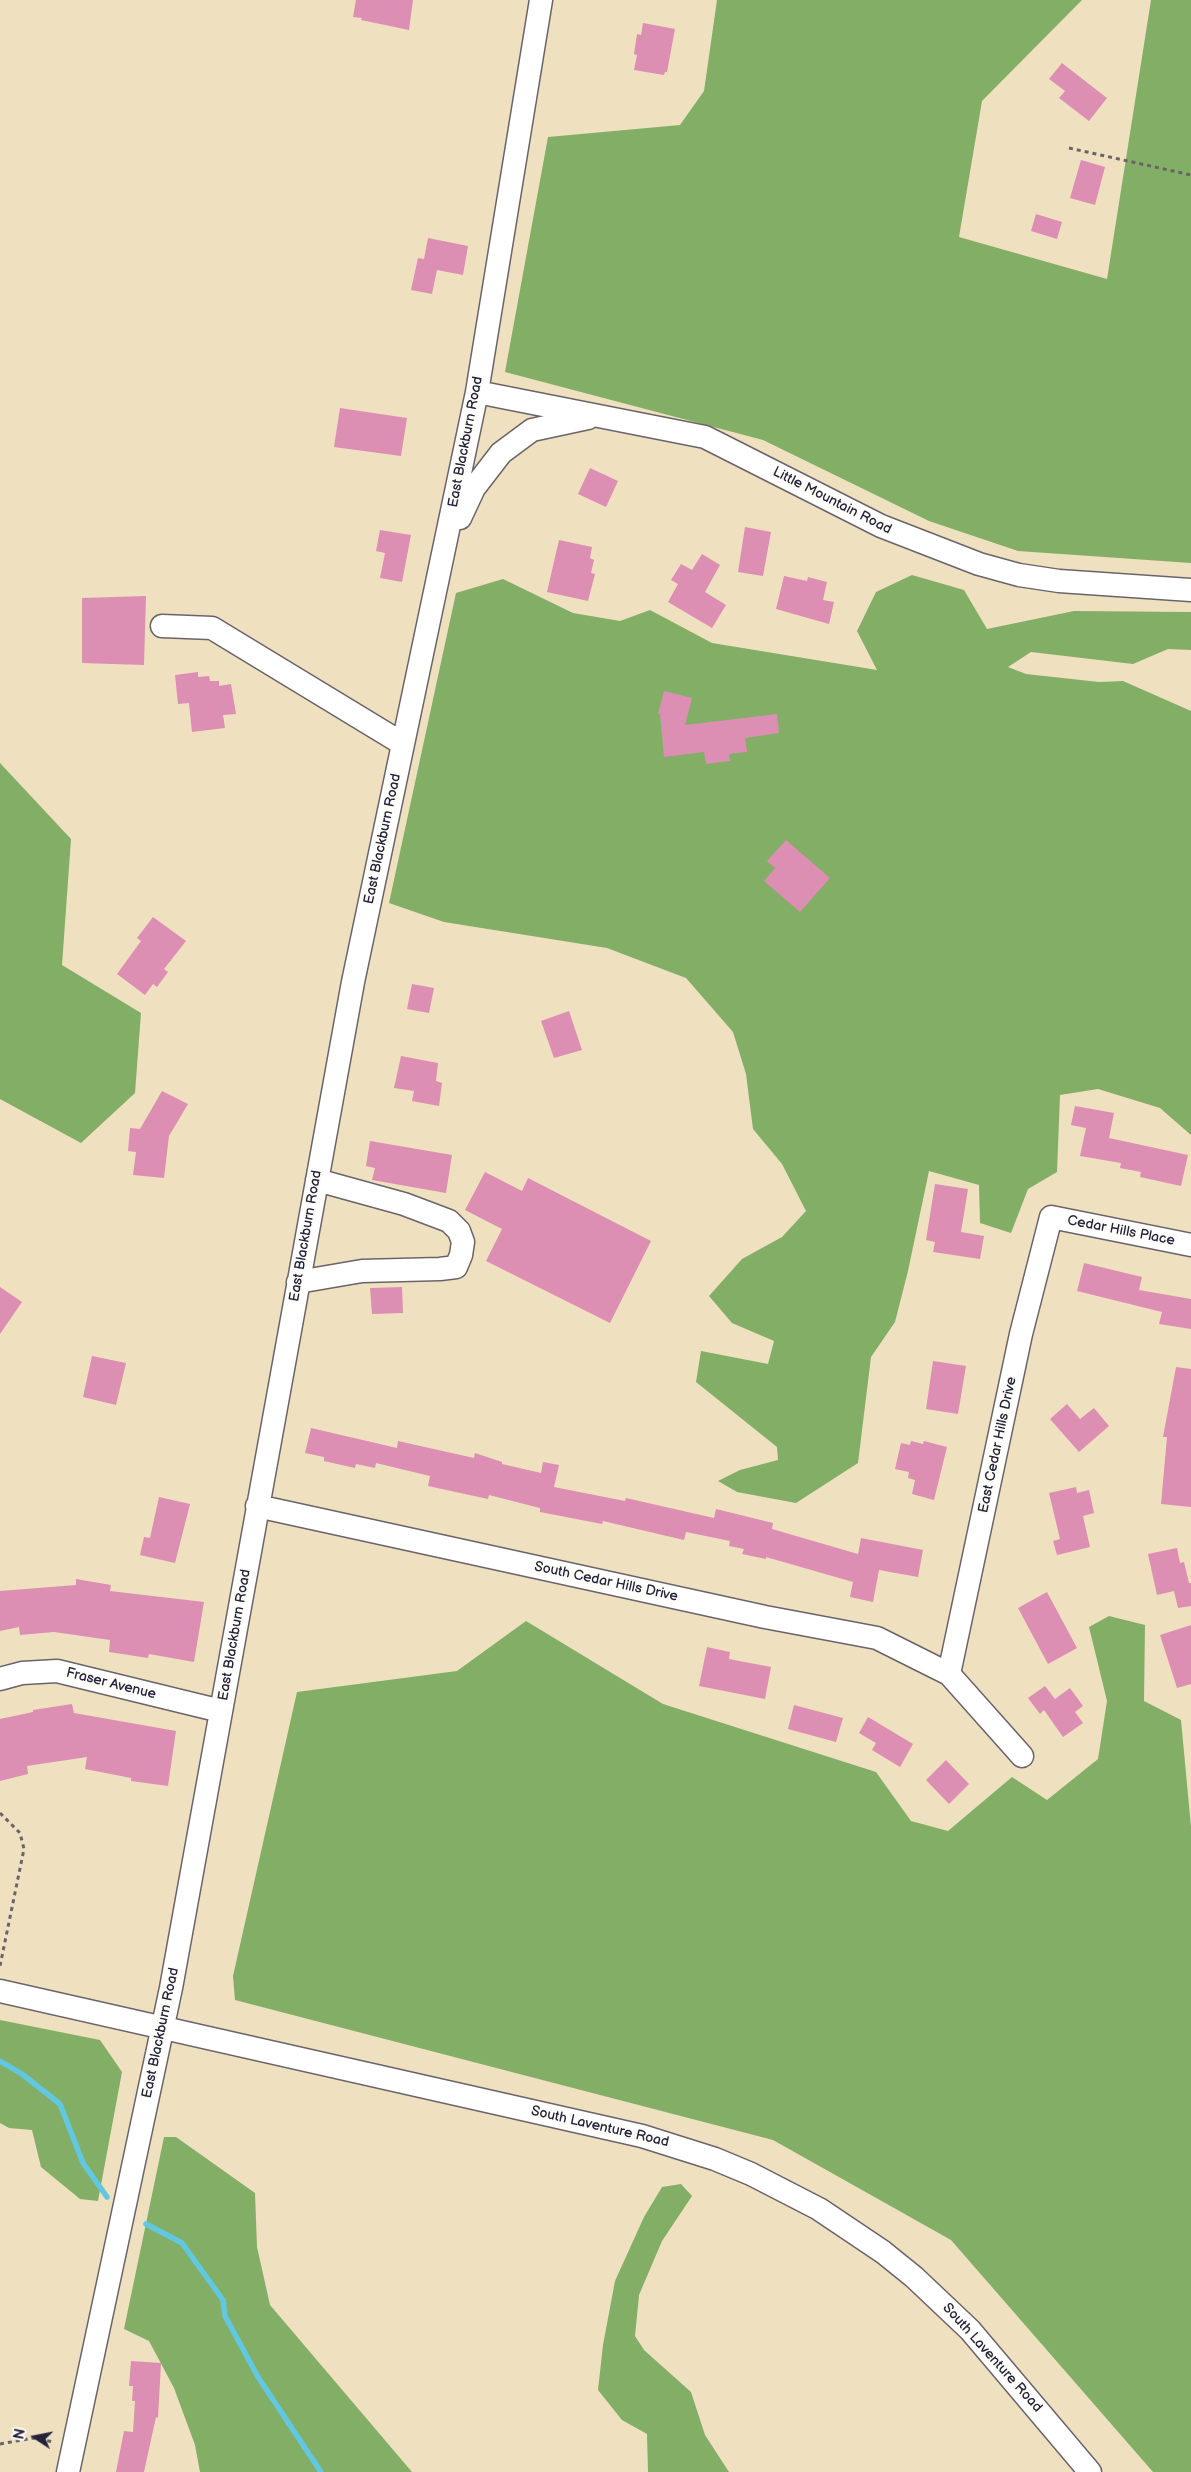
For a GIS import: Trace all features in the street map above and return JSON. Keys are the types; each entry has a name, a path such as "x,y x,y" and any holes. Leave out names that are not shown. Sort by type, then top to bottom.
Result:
{"street":[{"name":"East Blackburn Road","path":"68,2472 163,2027 353,982 477,392 541,0"},
{"name":"Little Mountain Road","path":"477,392 705,437 882,526 979,564 1059,581 1191,590"},
{"path":"444,552 474,488 502,453 532,430 568,421 602,416"},
{"path":"162,626 212,628 403,744"},
{"path":"298,1282 362,1271 456,1267 461,1255 463,1242 459,1231 448,1221 404,1204 317,1180"},
{"name":"Cedar Hills Place","path":"1051,1217 1191,1245"},
{"name":"East Cedar Hills Drive","path":"949,1674 1021,1334 1051,1217"},
{"name":"South Cedar Hills Drive","path":"257,1506 765,1617 877,1638 949,1674"},
{"name":"Fraser Avenue","path":"0,1679 22,1673 57,1671 221,1711"},
{"path":"949,1674 1022,1756"},
{"name":"South Laventure Road","path":"0,1991 642,2136 715,2159 786,2190 820,2209 876,2247 942,2302 995,2358 1090,2472"}],"path":[{"path":"1069,148 1191,175"},
{"path":"0,1813 20,1832 24,1849 0,1966"},
{"path":"0,2444 33,2438 54,2442"}],"green space":[{"path":"717,0 1082,0 982,101 959,237 1107,279 1151,0 1191,0 1191,563 1018,551 929,521 763,440 505,372 548,137 680,125 704,91"},
{"path":"912,575 964,590 987,629 1074,611 1191,612 1191,650 1168,649 1133,664 1031,652 1008,667 1026,674 1099,682 1123,681 1191,711 1191,1135 1160,1108 1098,1089 1060,1095 1057,1172 1028,1189 1011,1233 980,1223 979,1185 929,1171 895,1322 871,1357 858,1463 796,1503 737,1492 718,1481 740,1470 778,1460 777,1447 696,1382 701,1351 768,1364 774,1341 732,1323 709,1296 742,1259 782,1237 806,1211 782,1164 753,1129 746,1074 733,1032 686,978 607,948 444,922 389,903 456,593 503,579 573,613 620,621 650,610 712,643 877,670 857,631 876,592"},
{"path":"0,763 71,839 62,965 141,1013 135,1093 81,1143 0,1099"},
{"path":"1109,1616 1145,1625 1144,1701 1181,1720 1191,1827 1191,2472 1153,2472 951,2240 773,2140 235,2000 233,1976 297,1692 457,1671 526,1621 663,1704 876,1772 911,1821 948,1831 1012,1777 1047,1800 1098,1759 1107,1701 1089,1627"},
{"path":"0,2020 100,2040 122,2072 98,2201 80,2199 41,2167 32,2130 9,2128 0,2123"},
{"path":"164,2137 176,2137 255,2193 257,2247 270,2305 412,2472 200,2472 195,2445 174,2388 149,2341 124,2329"},
{"path":"681,2184 692,2196 662,2241 639,2295 635,2336 644,2350 691,2392 705,2435 729,2472 648,2472 647,2434 622,2420 598,2390 603,2345 615,2281 644,2217 662,2187"}],"building":[{"path":"356,0 413,0 409,30 353,17"},
{"path":"643,23 675,29 667,72 664,75 634,70 637,55 634,54 637,34 641,35"},
{"path":"1062,63 1107,98 1089,121 1059,98 1065,91 1049,79"},
{"path":"1081,160 1105,167 1095,205 1070,198"},
{"path":"1036,214 1062,222 1057,239 1031,231"},
{"path":"428,238 468,246 463,275 437,270 432,294 411,290 418,258 424,259"},
{"path":"340,408 407,418 401,456 334,447"},
{"path":"590,468 618,481 606,507 578,494"},
{"path":"745,527 771,532 763,576 738,572"},
{"path":"380,530 411,535 402,582 380,578 385,553 376,551"},
{"path":"559,540 592,547 590,558 594,560 591,573 595,574 588,601 547,592"},
{"path":"702,554 720,565 705,592 726,605 712,628 668,602 678,584 671,580 681,564 692,570"},
{"path":"784,576 807,581 808,577 827,582 823,600 834,602 829,624 776,609"},
{"path":"146,596 144,665 82,663 82,598"},
{"path":"198,672 198,677 209,676 210,681 219,681 219,686 231,684 236,714 223,715 225,728 192,732 189,703 178,704 175,675"},
{"path":"664,691 692,698 685,725 777,714 779,733 745,738 747,752 729,754 730,761 706,764 704,752 664,757 660,714 658,714"},
{"path":"786,840 830,878 800,912 764,881 775,868 767,861"},
{"path":"153,917 186,941 164,969 168,972 157,987 153,984 145,995 117,974 141,941 137,938"},
{"path":"412,984 434,988 429,1013 407,1009"},
{"path":"569,1011 582,1050 554,1058 541,1021"},
{"path":"401,1056 438,1063 436,1081 442,1083 439,1106 412,1101 414,1091 394,1088"},
{"path":"162,1091 188,1104 169,1136 164,1178 133,1175 136,1152 128,1151 130,1128 140,1129"},
{"path":"1075,1106 1114,1113 1109,1138 1188,1155 1181,1186 1140,1177 1141,1172 1120,1168 1121,1163 1080,1156 1086,1128 1071,1125"},
{"path":"370,1141 452,1155 446,1193 372,1180 375,1168 366,1166"},
{"path":"485,1172 522,1191 528,1178 651,1241 610,1323 486,1261 502,1229 465,1210"},
{"path":"935,1184 968,1189 961,1232 984,1236 980,1259 933,1252 935,1242 926,1240"},
{"path":"1084,1263 1142,1277 1139,1290 1191,1299 1191,1329 1159,1324 1162,1312 1077,1291"},
{"path":"0,1287 22,1302 0,1334"},
{"path":"402,1287 403,1313 372,1314 370,1288"},
{"path":"92,1356 126,1363 116,1405 83,1397"},
{"path":"933,1361 966,1366 958,1414 926,1409"},
{"path":"1176,1367 1191,1369 1191,1507 1161,1504 1167,1437 1163,1437"},
{"path":"1067,1404 1080,1419 1094,1408 1109,1426 1079,1452 1050,1419"},
{"path":"311,1428 397,1448 398,1441 474,1458 475,1453 502,1462 502,1464 541,1473 543,1462 559,1465 554,1487 625,1501 626,1498 714,1518 716,1509 773,1523 772,1529 858,1554 861,1538 923,1550 918,1577 879,1570 873,1602 850,1597 853,1582 766,1557 766,1559 742,1554 744,1549 729,1546 730,1541 686,1532 684,1540 603,1521 602,1524 540,1512 540,1508 489,1495 488,1499 428,1486 430,1476 376,1463 375,1468 356,1464 355,1468 324,1461 324,1457 305,1453"},
{"path":"911,1441 923,1444 924,1441 947,1447 934,1500 912,1494 915,1480 908,1478 909,1472 895,1469 901,1443 910,1445"},
{"path":"1076,1487 1077,1493 1089,1490 1094,1513 1083,1516 1090,1547 1057,1555 1053,1541 1060,1539 1049,1493"},
{"path":"159,1497 190,1504 175,1563 140,1555 144,1537 150,1538"},
{"path":"1177,1548 1180,1563 1184,1562 1189,1583 1191,1583 1191,1606 1178,1608 1174,1591 1157,1595 1148,1554"},
{"path":"76,1579 111,1585 110,1591 204,1602 194,1662 149,1654 148,1658 109,1652 110,1640 54,1632 20,1635 19,1627 0,1631 0,1591 76,1585"},
{"path":"1047,1592 1077,1648 1048,1664 1018,1608"},
{"path":"1191,1625 1191,1684 1177,1688 1160,1635"},
{"path":"707,1647 730,1652 729,1659 771,1667 765,1699 699,1686"},
{"path":"1045,1686 1055,1699 1070,1688 1083,1706 1075,1712 1083,1723 1063,1737 1044,1710 1040,1714 1028,1698"},
{"path":"72,1704 74,1713 176,1731 168,1786 131,1781 131,1778 85,1769 87,1757 27,1766 28,1774 0,1781 0,1719 33,1712 33,1710"},
{"path":"794,1705 843,1718 836,1742 788,1729"},
{"path":"868,1717 913,1744 900,1767 872,1750 876,1743 859,1733"},
{"path":"946,1760 969,1784 949,1804 926,1780"},
{"path":"131,2361 161,2363 158,2418 156,2417 144,2472 116,2472 124,2431 133,2432 135,2401 132,2401 133,2386 129,2386"}],"waterway":[{"path":"0,2061 22,2074 60,2104 83,2163 107,2197"},
{"path":"146,2224 182,2243 223,2300 225,2316 258,2377 321,2472"}]}
